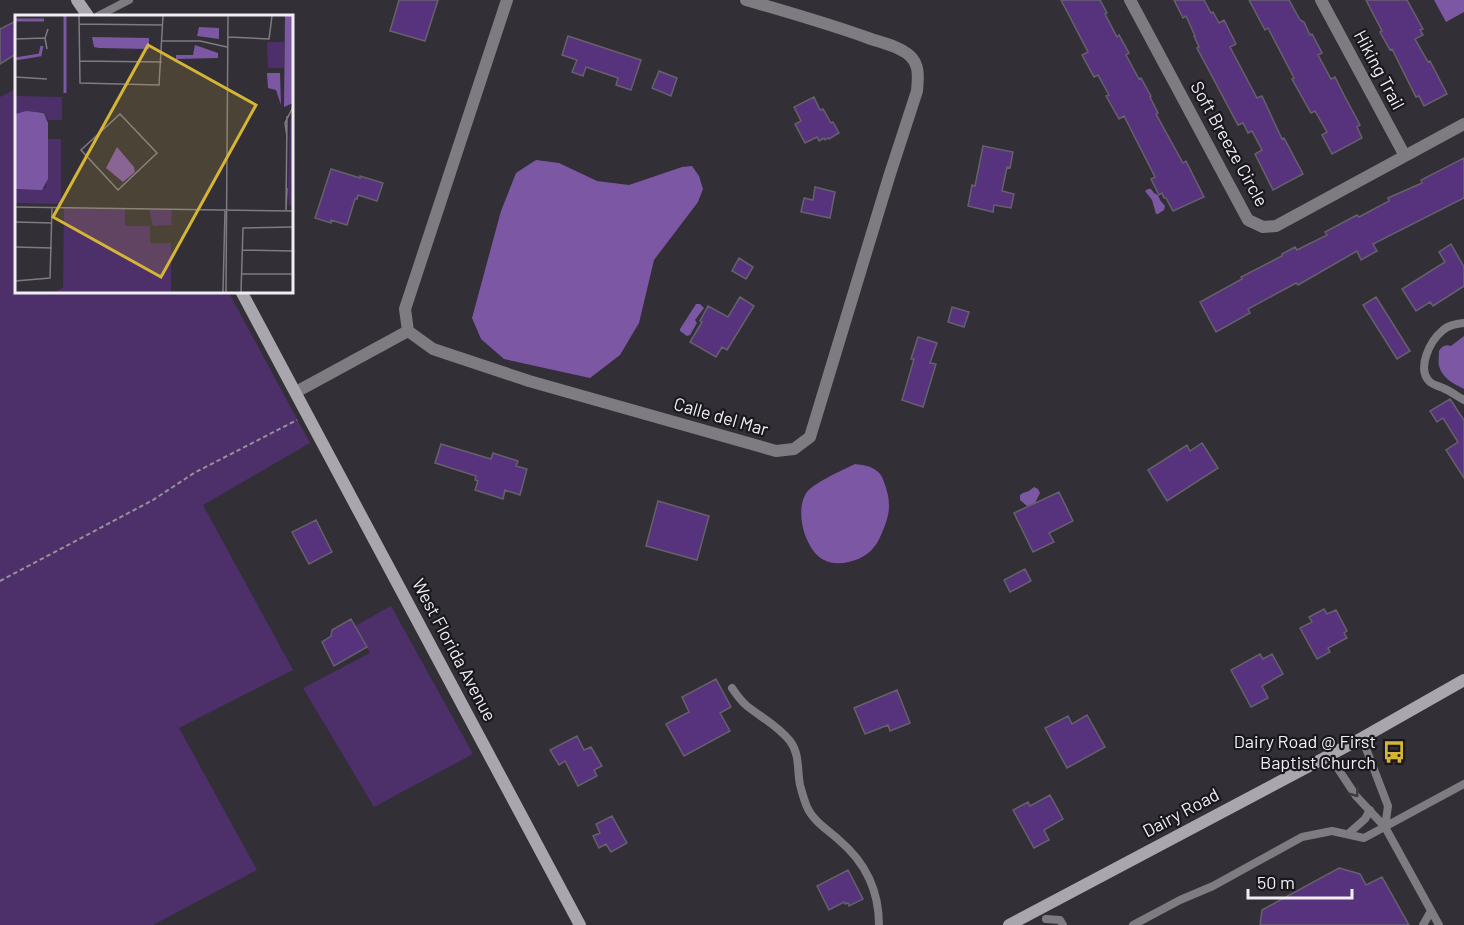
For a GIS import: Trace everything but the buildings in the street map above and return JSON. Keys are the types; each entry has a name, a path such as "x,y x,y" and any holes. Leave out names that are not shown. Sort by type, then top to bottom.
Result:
{"street":[{"path":"77,0 87,15"},
{"path":"296,392 408,331 405,309 507,0"},
{"name":"Calle del Mar","path":"408,331 433,349 529,381 776,451 794,449 810,437 917,91 918,78 916,65 910,55 897,48 837,27 746,0"},
{"name":"Soft Breeze Circle","path":"1130,0 1248,220 1263,227 1276,226 1464,124"},
{"name":"Hiking Trail","path":"1322,0 1405,156"},
{"name":"West Florida Avenue","path":"242,292 580,925"},
{"name":"Dairy Road","path":"1009,925 1044,917 1464,680"}],"lane":[{"path":"100,15 129,0"},
{"path":"1464,323 1442,330 1426,354 1425,368 1425,375 1431,384 1464,400"},
{"path":"732,688 746,705 778,728 792,744 797,754 800,784 808,809 819,824 861,861 873,886 879,925"},
{"path":"1362,738 1388,806 1385,827"},
{"path":"1329,755 1356,796 1385,827 1439,925"},
{"path":"1133,925 1180,900 1213,886 1302,837 1332,831 1364,838 1464,784"},
{"path":"1348,834 1365,819 1370,810"},
{"path":"1423,925 1431,910"},
{"path":"1044,917 1060,920 1063,925"}],"path":[{"path":"0,581 153,500 194,473 308,414"}],"shaded area":[{"path":"1434,0 1464,0 1464,12 1446,22"},
{"path":"15,90 15,292 229,292 310,443 203,505 293,670 179,728 257,870 153,925 0,925 0,97"},
{"path":"536,160 559,163 597,181 629,185 682,167 692,166 699,176 703,189 698,202 654,260 639,323 620,355 590,378 504,359 481,339 472,318 501,211 516,173"},
{"path":"1148,189 1158,195 1165,206 1164,210 1158,214 1145,191"},
{"path":"696,304 704,308 695,320 697,323 690,335 687,336 680,329"},
{"path":"1464,336 1464,389 1452,383 1441,370 1439,351 1445,345 1451,346"},
{"path":"855,464 872,468 884,480 889,503 888,515 879,540 870,552 844,563 830,562 818,556 807,539 802,520 803,500 813,486"},
{"path":"1034,487 1040,493 1035,503 1027,506 1020,500 1020,495"},
{"path":"391,606 473,754 374,807 303,688 370,653 355,626"}],"place":[{"name":"Dairy Road @ First Baptist Church","path":"1394,752"}]}
